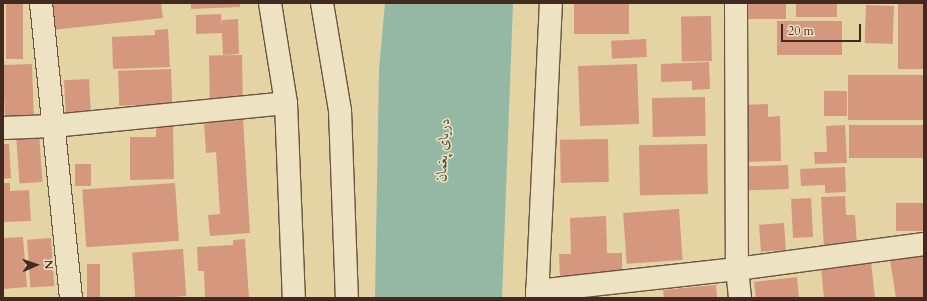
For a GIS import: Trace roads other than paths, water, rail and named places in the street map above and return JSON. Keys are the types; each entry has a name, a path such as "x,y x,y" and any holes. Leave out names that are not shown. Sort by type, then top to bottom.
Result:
{"street":[{"path":"41,3 71,298"},
{"path":"270,3 286,103 294,298"},
{"path":"322,3 340,110 347,298"},
{"path":"551,3 537,295 924,244"},
{"path":"736,3 737,269 740,298"},
{"path":"3,128 53,126 286,103"}],"water":[{"name":"دریای پغمان","path":"385,3 513,3 502,298 375,298 379,69"}]}
